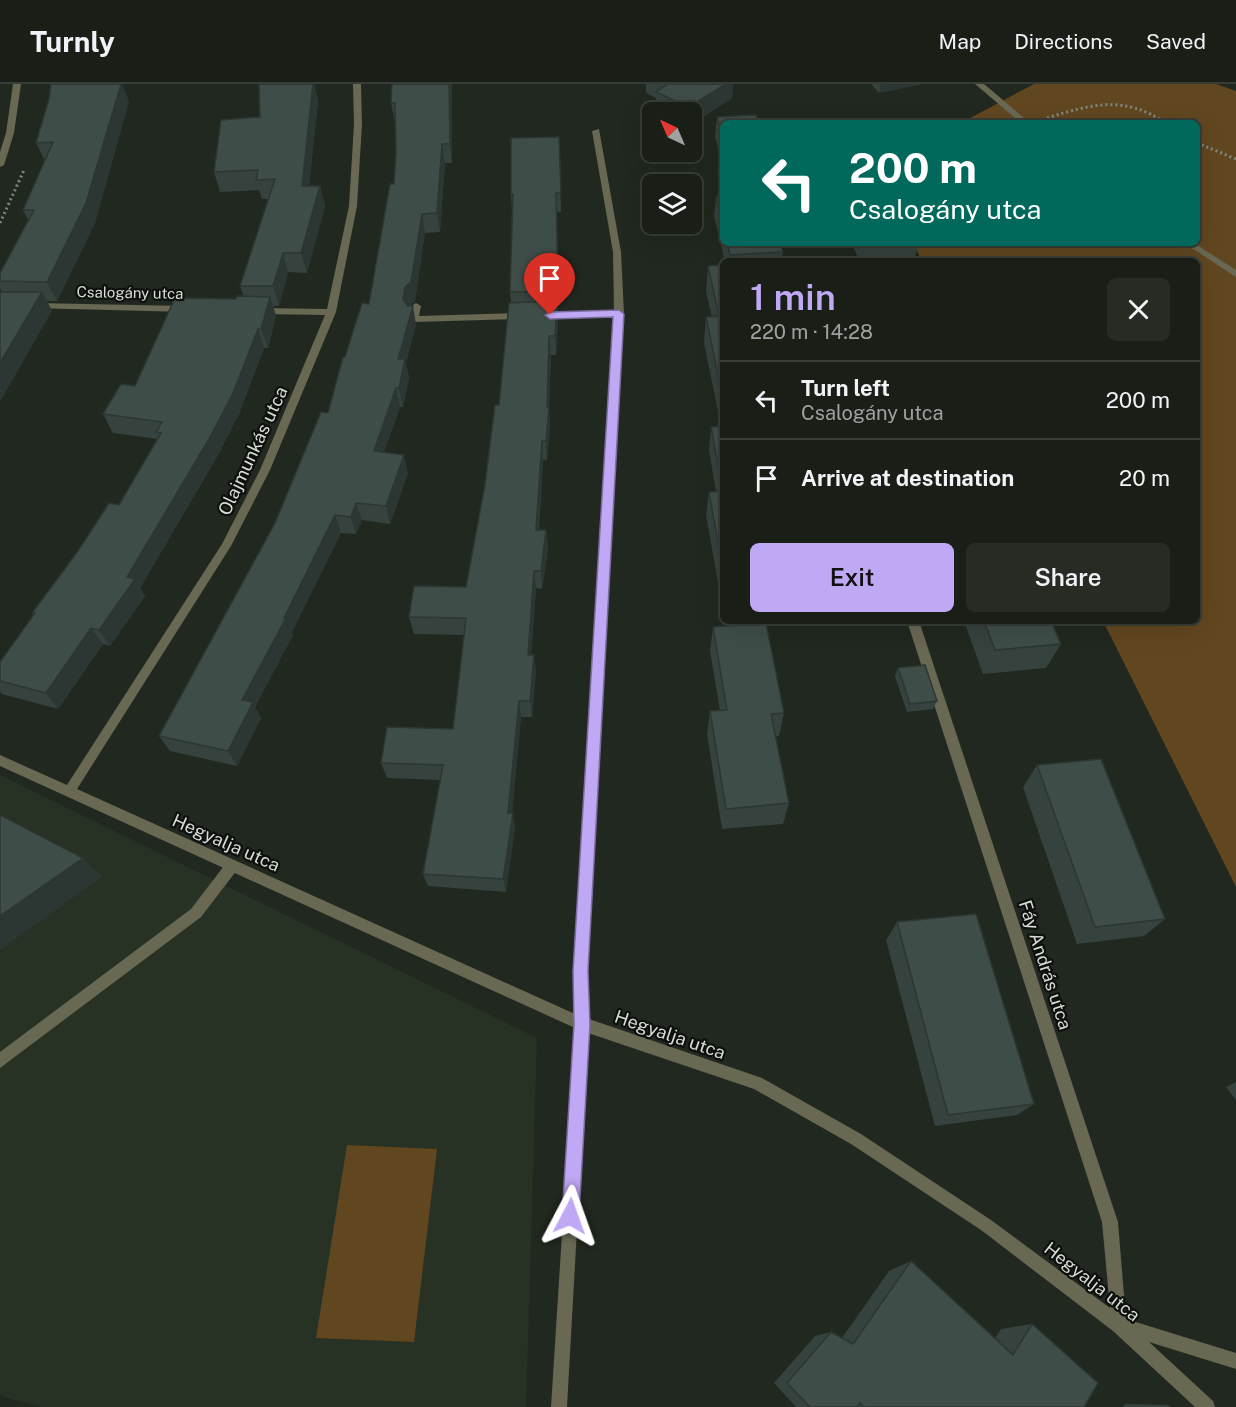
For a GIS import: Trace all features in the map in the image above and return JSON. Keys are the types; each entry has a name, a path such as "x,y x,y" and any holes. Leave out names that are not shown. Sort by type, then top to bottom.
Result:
{"street":[{"path":"0,165 10,132 16,84"},
{"name":"Olajmunkás utca","path":"69,792 226,546 265,470 331,312 352,206 358,124 357,84"},
{"path":"980,84 1022,120"},
{"path":"559,1407 582,1024 581,959 619,314 617,252 596,131"},
{"path":"1193,246 1236,274"},
{"name":"Csalogány utca","path":"24,306 201,309"},
{"path":"416,306 414,319 619,314"},
{"path":"248,310 331,312"},
{"name":"Fáy András utca","path":"914,624 1110,1222 1119,1325"},
{"name":"Hegyalja utca","path":"0,760 582,1024 757,1083 856,1139 928,1185 1042,1265 1119,1325 1207,1407"},
{"path":"0,1061 196,913 232,866"},
{"path":"1119,1325 1189,1344 1236,1361"}],"path":[{"path":"1040,120 1090,104 1116,103 1139,108 1161,120"},
{"path":"1200,144 1236,159"}],"shaded area":[{"path":"1034,84 1216,84 1236,91 1236,887 1104,624 1200,624 1200,258 920,258 914,246 1200,246 1200,120 967,120"},
{"path":"0,775 537,1038 526,1407 42,1407 0,1396"},
{"path":"347,1145 437,1149 414,1342 316,1338"}],"building":[{"path":"51,84 121,84 86,203 47,282 0,281 0,273 34,210 23,210 53,142 36,143"},
{"path":"259,84 313,84 302,186 320,186 301,253 283,253 273,286 240,286 275,179 256,180 258,170 214,172 221,120 260,117"},
{"path":"392,84 449,84 450,144 442,144 437,213 422,214 411,282 405,287 403,300 408,306 413,306 398,359 405,359 399,388 396,388 374,451 404,455 386,506 356,503 351,517 335,515 284,618 286,618 242,700 253,702 228,751 159,736 275,523 321,412 328,413 343,357 345,357 362,303 369,304 390,184 394,184 395,103 391,103"},
{"path":"668,84 726,84 697,102 678,102 656,92"},
{"path":"756,115 758,120 720,120 720,129 717,117"},
{"path":"559,137 561,193 556,193 558,291 510,292 513,194 511,194 511,138"},
{"path":"716,197 720,197 720,214"},
{"path":"728,246 781,246 783,252 730,255"},
{"path":"720,265 720,385 706,317 719,316 708,266"},
{"path":"0,292 42,292 0,363"},
{"path":"237,296 270,297 261,329 258,329 233,393 209,439 127,577 135,579 99,630 91,628 46,693 0,681 0,662 109,503 119,505 161,433 156,432 162,422 103,414 121,384 135,386 175,298 236,299"},
{"path":"557,301 555,336 549,336 547,407 549,407 546,441 542,441 536,530 546,530 541,571 534,571 528,655 534,655 530,701 519,701 508,813 513,813 503,879 423,874 443,765 381,763 387,727 453,729 466,618 409,617 414,586 466,587 485,485 495,405 499,405 509,303"},
{"path":"720,426 720,475 711,427"},
{"path":"720,491 720,554 709,492"},
{"path":"766,624 784,713 771,714 789,803 726,809 710,711 727,710 713,627"},
{"path":"985,624 1052,624 1061,644 995,650"},
{"path":"925,665 937,701 910,704 898,668"},
{"path":"1101,759 1165,919 1095,927 1037,765"},
{"path":"0,815 83,858 0,916"},
{"path":"976,914 1034,1104 948,1115 897,922"},
{"path":"911,1261 1013,1355 1032,1324 1098,1383 1084,1407 864,1407 860,1403 857,1407 810,1407 787,1383 831,1332 853,1344"}],"route":[{"path":"550,315 619,314 580,971 582,1024 570,1216"}]}
